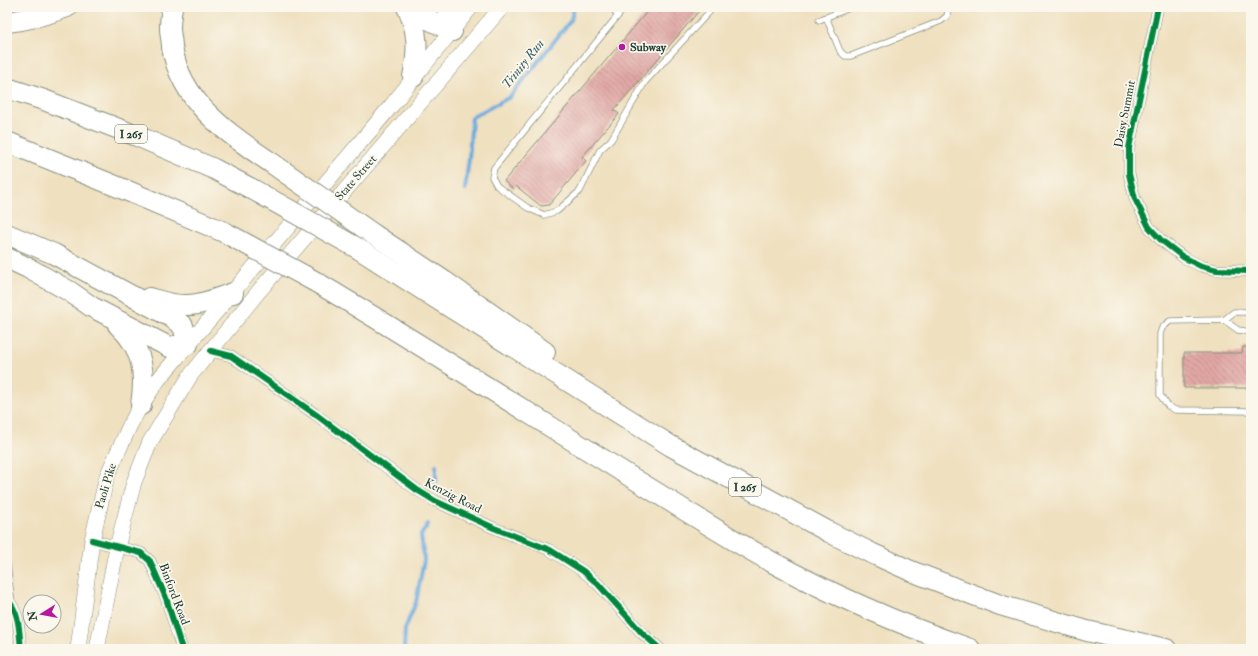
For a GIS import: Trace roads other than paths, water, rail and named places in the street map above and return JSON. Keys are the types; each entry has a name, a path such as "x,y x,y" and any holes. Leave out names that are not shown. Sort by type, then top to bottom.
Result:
{"highway":[{"path":"7,22 44,15 67,7"},
{"path":"172,7 170,29 174,54 181,77 194,98 212,118 235,137 273,164 373,234 444,281 707,466"},
{"path":"407,7 415,28 417,41 414,78"},
{"path":"418,7 426,18 452,31"},
{"path":"447,7 452,31"},
{"name":"I 265","path":"7,88 137,136 214,169 252,189 359,249 664,441 707,466 871,553 937,582 1000,605 1044,619 1132,642 1166,649"},
{"path":"7,142 224,232 316,282 600,458 770,561 815,584 887,617 970,649"},
{"path":"7,234 54,254 170,317 183,326 188,344 169,347 92,307"},
{"path":"7,258 69,291 114,321 125,331 134,342 142,365 143,394 141,405"},
{"path":"130,295 150,298 169,304 186,305 208,302 233,293"}],"main road":[{"name":"State Street","path":"188,344 392,105 471,7"},
{"name":"State Street","path":"211,351 259,291 502,7"},
{"path":"452,31 470,45"},
{"path":"97,649 117,547 134,482 150,442 190,376 211,351 188,344"},
{"name":"Paoli Pike","path":"78,649 92,540 107,476 130,425 141,405 158,380 188,344"}],"street":[{"name":"Daisy Summit","path":"1158,7 1129,148 1129,174 1135,199 1149,227 1161,240 1183,257 1201,266 1217,270 1251,271"},
{"name":"Kenzig Road","path":"211,351 231,356 315,414 411,486 435,502 494,528 550,550 583,571 598,584 642,633 660,649"},
{"name":"Binford Road","path":"92,540 141,553 150,561 166,598 182,649"},
{"path":"10,602 18,618 21,649"}],"lane":[{"path":"613,7 618,16"},
{"path":"625,7 494,168 492,177 497,186 528,208 544,215 557,211 580,191 600,150 611,140 645,82 711,10 711,7"},
{"path":"819,20 852,7"},
{"path":"826,17 840,51 846,56 851,56 942,21 947,16 949,7"},
{"path":"1224,320 1234,312 1251,312"},
{"path":"1251,332 1238,330 1224,320 1173,320 1162,328 1160,334 1160,395 1168,406 1175,410 1251,411"},
{"path":"7,564 10,602"}],"waterway":[{"name":"Trinity Run","path":"465,190 472,117 510,97 571,20 574,7"},
{"name":"Trinity Run","path":"436,466 436,482"},
{"name":"Trinity Run","path":"404,649 405,629 416,602 424,560 421,535 428,524"}],"place":[{"name":"Subway","path":"622,47"}]}
